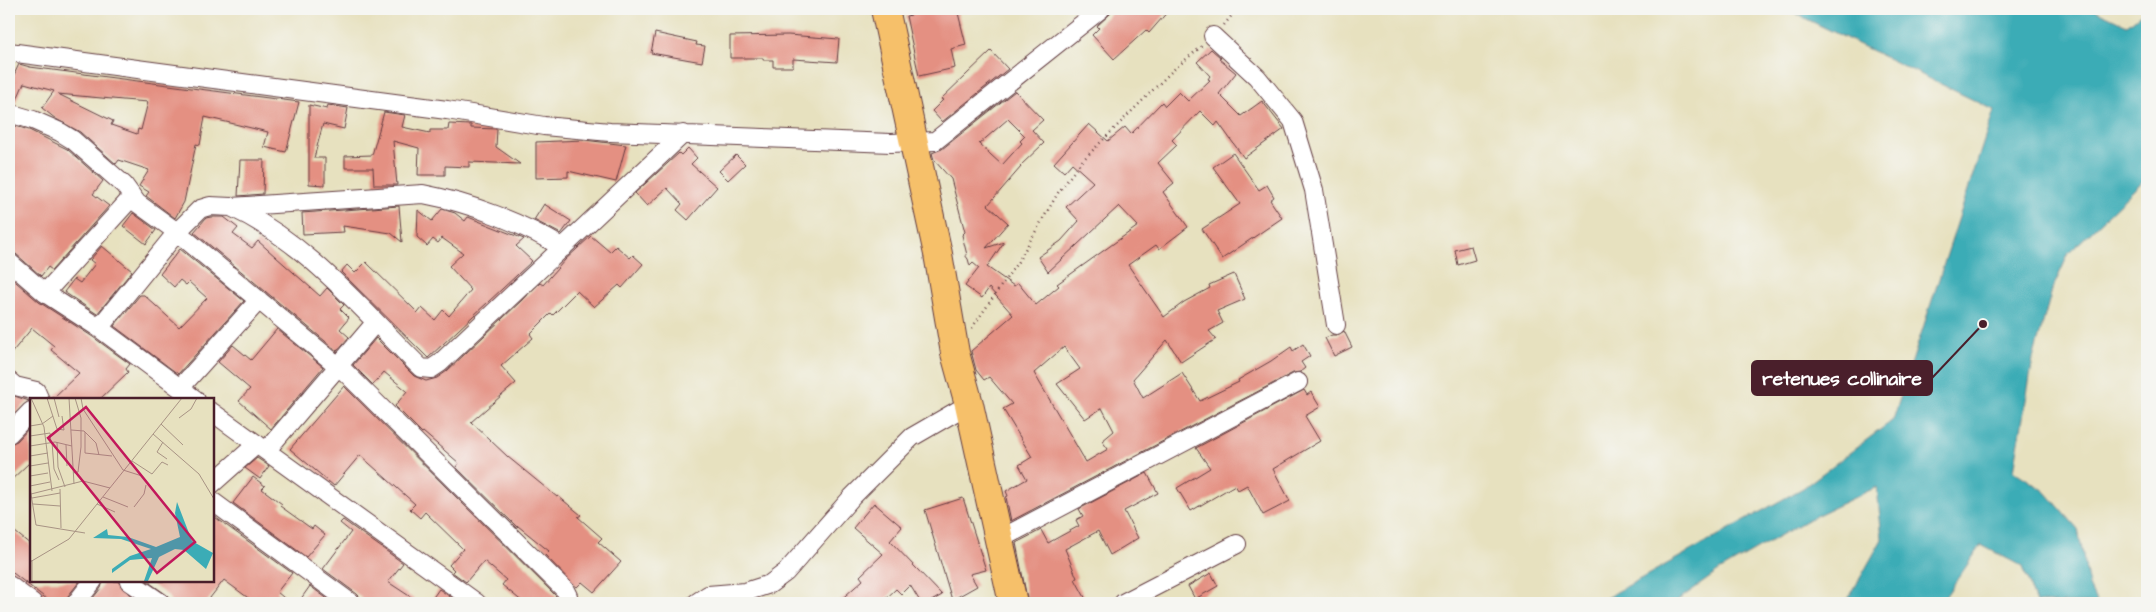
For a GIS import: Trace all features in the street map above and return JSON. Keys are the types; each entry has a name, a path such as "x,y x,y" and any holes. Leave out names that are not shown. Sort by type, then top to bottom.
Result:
{"main road":[{"path":"885,9 938,254 955,353 969,404 1013,603"}],"street":[{"path":"9,52 447,110 544,126 610,132 891,143 935,141 1101,9"},
{"path":"1213,36 1257,77 1293,121 1314,190 1336,325"},
{"path":"9,113 33,120 73,140 124,185 137,203 177,232 259,300 287,326 338,366 565,590 568,596 567,603"},
{"path":"230,207 254,218 318,265 420,368 431,370 440,364 683,134"},
{"path":"99,328 177,232 200,209 210,206 230,207 423,194 446,198 505,220 541,234 563,248"},
{"path":"45,293 132,197"},
{"path":"9,262 45,293 99,328 193,398"},
{"path":"180,388 259,300"},
{"path":"214,483 262,448 375,323"},
{"path":"9,381 15,386 36,392 39,398"},
{"path":"1000,539 1298,382"},
{"path":"696,603 708,596 745,592 770,584 786,572 852,498 912,437 969,404"},
{"path":"9,434 30,411"},
{"path":"214,413 477,603"},
{"path":"214,502 351,603"},
{"path":"1123,603 1236,544"},
{"path":"76,603 92,582"},
{"path":"130,582 161,603"},
{"path":"9,585 33,603"}],"path":[{"path":"955,353 1019,260 1058,193 1081,162 1174,70 1230,20 1237,9"}],"water":[{"path":"1786,9 2093,9 2127,25 2147,9 2147,177 2069,253 2052,290 2033,359 2014,471 2045,491 2078,529 2089,586 2097,603 2036,603 2023,567 1981,545 1941,603 1846,603 1882,539 1877,487 1807,520 1719,571 1674,603 1597,603 1803,488 1893,420 1994,110"}],"building":[{"path":"910,9 957,9 966,45 951,49 955,68 919,76 906,16 911,15"},
{"path":"1111,9 1170,9 1149,33 1146,30 1114,59 1092,35 1099,28 1097,26 1111,13"},
{"path":"655,33 697,42 696,45 705,46 702,62 651,53"},
{"path":"788,35 839,39 837,62 793,59 793,67 773,67 773,60 763,60 763,58 730,58 730,36"},
{"path":"1211,49 1221,58 1219,59 1236,73 1219,94 1241,116 1262,101 1284,129 1244,158 1218,122 1215,126 1200,111 1172,140 1177,145 1158,163 1174,183 1163,192 1188,227 1159,249 1156,245 1128,265 1164,317 1184,302 1210,288 1209,285 1234,274 1245,299 1217,311 1223,323 1209,331 1216,339 1181,362 1167,340 1133,379 1143,398 1182,373 1200,401 1239,382 1238,380 1291,347 1293,351 1303,344 1310,356 1301,362 1305,368 1300,372 1293,373 1011,521 1006,491 1027,479 1019,465 1032,457 1003,409 1012,404 989,377 984,380 976,370 971,351 1013,315 989,288 982,298 965,286 979,268 973,263 970,266 965,255 967,255 962,235 965,232 951,179 934,160 932,153 942,149 1015,91 1043,120 1032,130 1044,143 1020,166 988,205 1008,223 986,248 1004,242 987,267 1014,286 1018,283 1036,305 1059,286 1057,284 1138,226 1119,206 1048,272 1038,257 1061,241 1079,221 1066,207 1093,182 1072,163 1064,172 1054,163 1089,124 1108,141 1125,127 1131,134 1162,102 1165,106 1179,92 1188,101 1210,80 1208,79 1210,76 1197,62","holes":["1008,119 1025,136 1020,141 1022,143 1002,165 979,144","1064,347 1080,369 1057,384 1085,419 1102,408 1114,431 1102,441 1108,449 1086,462 1034,373"]},
{"path":"991,51 1008,69 942,122 932,111 943,100 941,99"},
{"path":"19,64 299,102 286,152 264,147 268,132 205,117 200,145 196,144 184,202 175,218 146,196 149,192 139,186 149,170 119,160 116,164 80,132 56,119 42,108 54,91 24,83 15,104 9,103 9,77 12,79","holes":["58,94 148,102 141,130 138,129 137,134 111,125 113,121"]},
{"path":"309,105 327,109 328,105 348,108 344,129 323,124 314,158 325,158 325,185 309,184"},
{"path":"384,112 405,115 402,127 430,133 430,130 448,130 449,124 471,125 471,128 497,129 496,147 520,164 469,162 469,167 445,166 445,175 418,175 419,148 393,141 397,185 374,185 373,168 345,168 345,156 372,155"},
{"path":"9,124 29,130 67,149 103,181 93,194 109,206 52,270 48,267 41,276 16,254 9,252"},
{"path":"584,140 626,145 616,182 568,171 568,177 536,178 536,142"},
{"path":"688,148 697,158 691,164 717,187 688,220 677,210 682,204 667,188 647,206 635,193 679,153 681,155"},
{"path":"1233,153 1259,190 1267,185 1274,197 1270,200 1282,218 1222,259 1202,229 1240,204 1213,167"},
{"path":"736,155 745,164 728,180 719,171"},
{"path":"240,160 264,160 263,194 238,196"},
{"path":"544,204 571,221 561,234 534,220"},
{"path":"399,206 402,242 391,233 343,226 344,232 303,234 302,213"},
{"path":"442,209 455,213 465,221 468,217 524,239 516,246 532,261 428,358 341,272 347,265 355,273 366,262 418,313 422,308 435,320 443,310 449,316 471,290 449,266 463,253 442,238 438,243 433,239 427,246 417,237 418,210 432,221"},
{"path":"133,213 156,230 146,244 123,226"},
{"path":"224,217 238,228 233,234 252,248 258,241 320,296 327,288 344,305 340,309 349,318 340,329 349,337 337,351 194,232 206,218"},
{"path":"591,236 610,252 616,246 630,258 633,255 643,264 622,288 619,285 594,307 577,291 553,315 551,313 530,334 533,338 501,366 516,383 471,422 508,457 581,515 578,517 602,538 598,542 621,562 594,592 582,582 577,587 574,585 545,555 549,551 517,527 456,467 459,463 422,433 395,406 407,391 384,372 373,385 353,365 376,338 414,376 426,381 437,378 447,371 540,283 543,285 565,260"},
{"path":"102,246 132,271 97,314 64,292 74,279 80,283 95,264 90,260"},
{"path":"1471,246 1475,260 1458,265 1455,250"},
{"path":"180,249 244,301 178,374 114,326 140,295 144,295 179,327 207,298 189,282 186,285 180,280 174,287 160,274"},
{"path":"9,276 39,302 130,364 126,369 128,372 101,398 53,398 79,373 51,350 54,346 32,328 9,356"},
{"path":"277,329 323,367 271,429 239,401 250,389 218,362 233,345 251,360"},
{"path":"1344,331 1352,347 1334,356 1325,338 1338,335"},
{"path":"344,386 556,596 557,603 524,603 502,585 506,580 484,561 466,582 452,572 454,570 449,565 463,549 425,512 420,518 410,509 415,504 360,455 334,486 290,449"},
{"path":"1304,390 1307,395 1311,392 1320,407 1305,416 1320,441 1273,469 1290,501 1263,515 1247,485 1238,490 1235,485 1191,511 1177,488 1210,468 1196,448"},
{"path":"9,394 29,401 9,419"},
{"path":"30,427 30,464 9,482 9,444 17,441"},
{"path":"257,458 269,466 260,479 245,468"},
{"path":"1147,473 1158,493 1124,511 1138,538 1110,555 1098,531 1065,549 1077,578 1075,579 1088,603 1028,603 1016,543 1041,530 1048,543 1079,526 1076,520 1083,516 1079,509"},
{"path":"253,477 265,486 262,489 282,504 280,506 312,529 314,526 325,535 306,557 233,503"},
{"path":"963,498 986,570 970,574 977,586 952,600 925,510"},
{"path":"874,503 902,527 890,541 942,595 928,603 921,603 910,585 901,594 896,589 881,603 837,603 863,580 860,576 883,554 853,528"},
{"path":"214,516 292,573 277,592 290,603 255,603 224,580 206,603 172,603 167,595 148,582 214,582"},
{"path":"343,520 403,563 388,582 420,603 366,603 323,569 351,532 340,523"},
{"path":"9,527 30,544 30,582 79,582 68,596 66,603 52,603 9,570"},
{"path":"1211,573 1218,586 1195,599 1188,586"},
{"path":"103,582 119,582 123,589 143,603 89,603 101,588"},
{"path":"310,586 333,603 298,603"},
{"path":"439,589 459,603 429,603"}],"place":[{"name":"retenues collinaire","path":"1983,324"}]}
